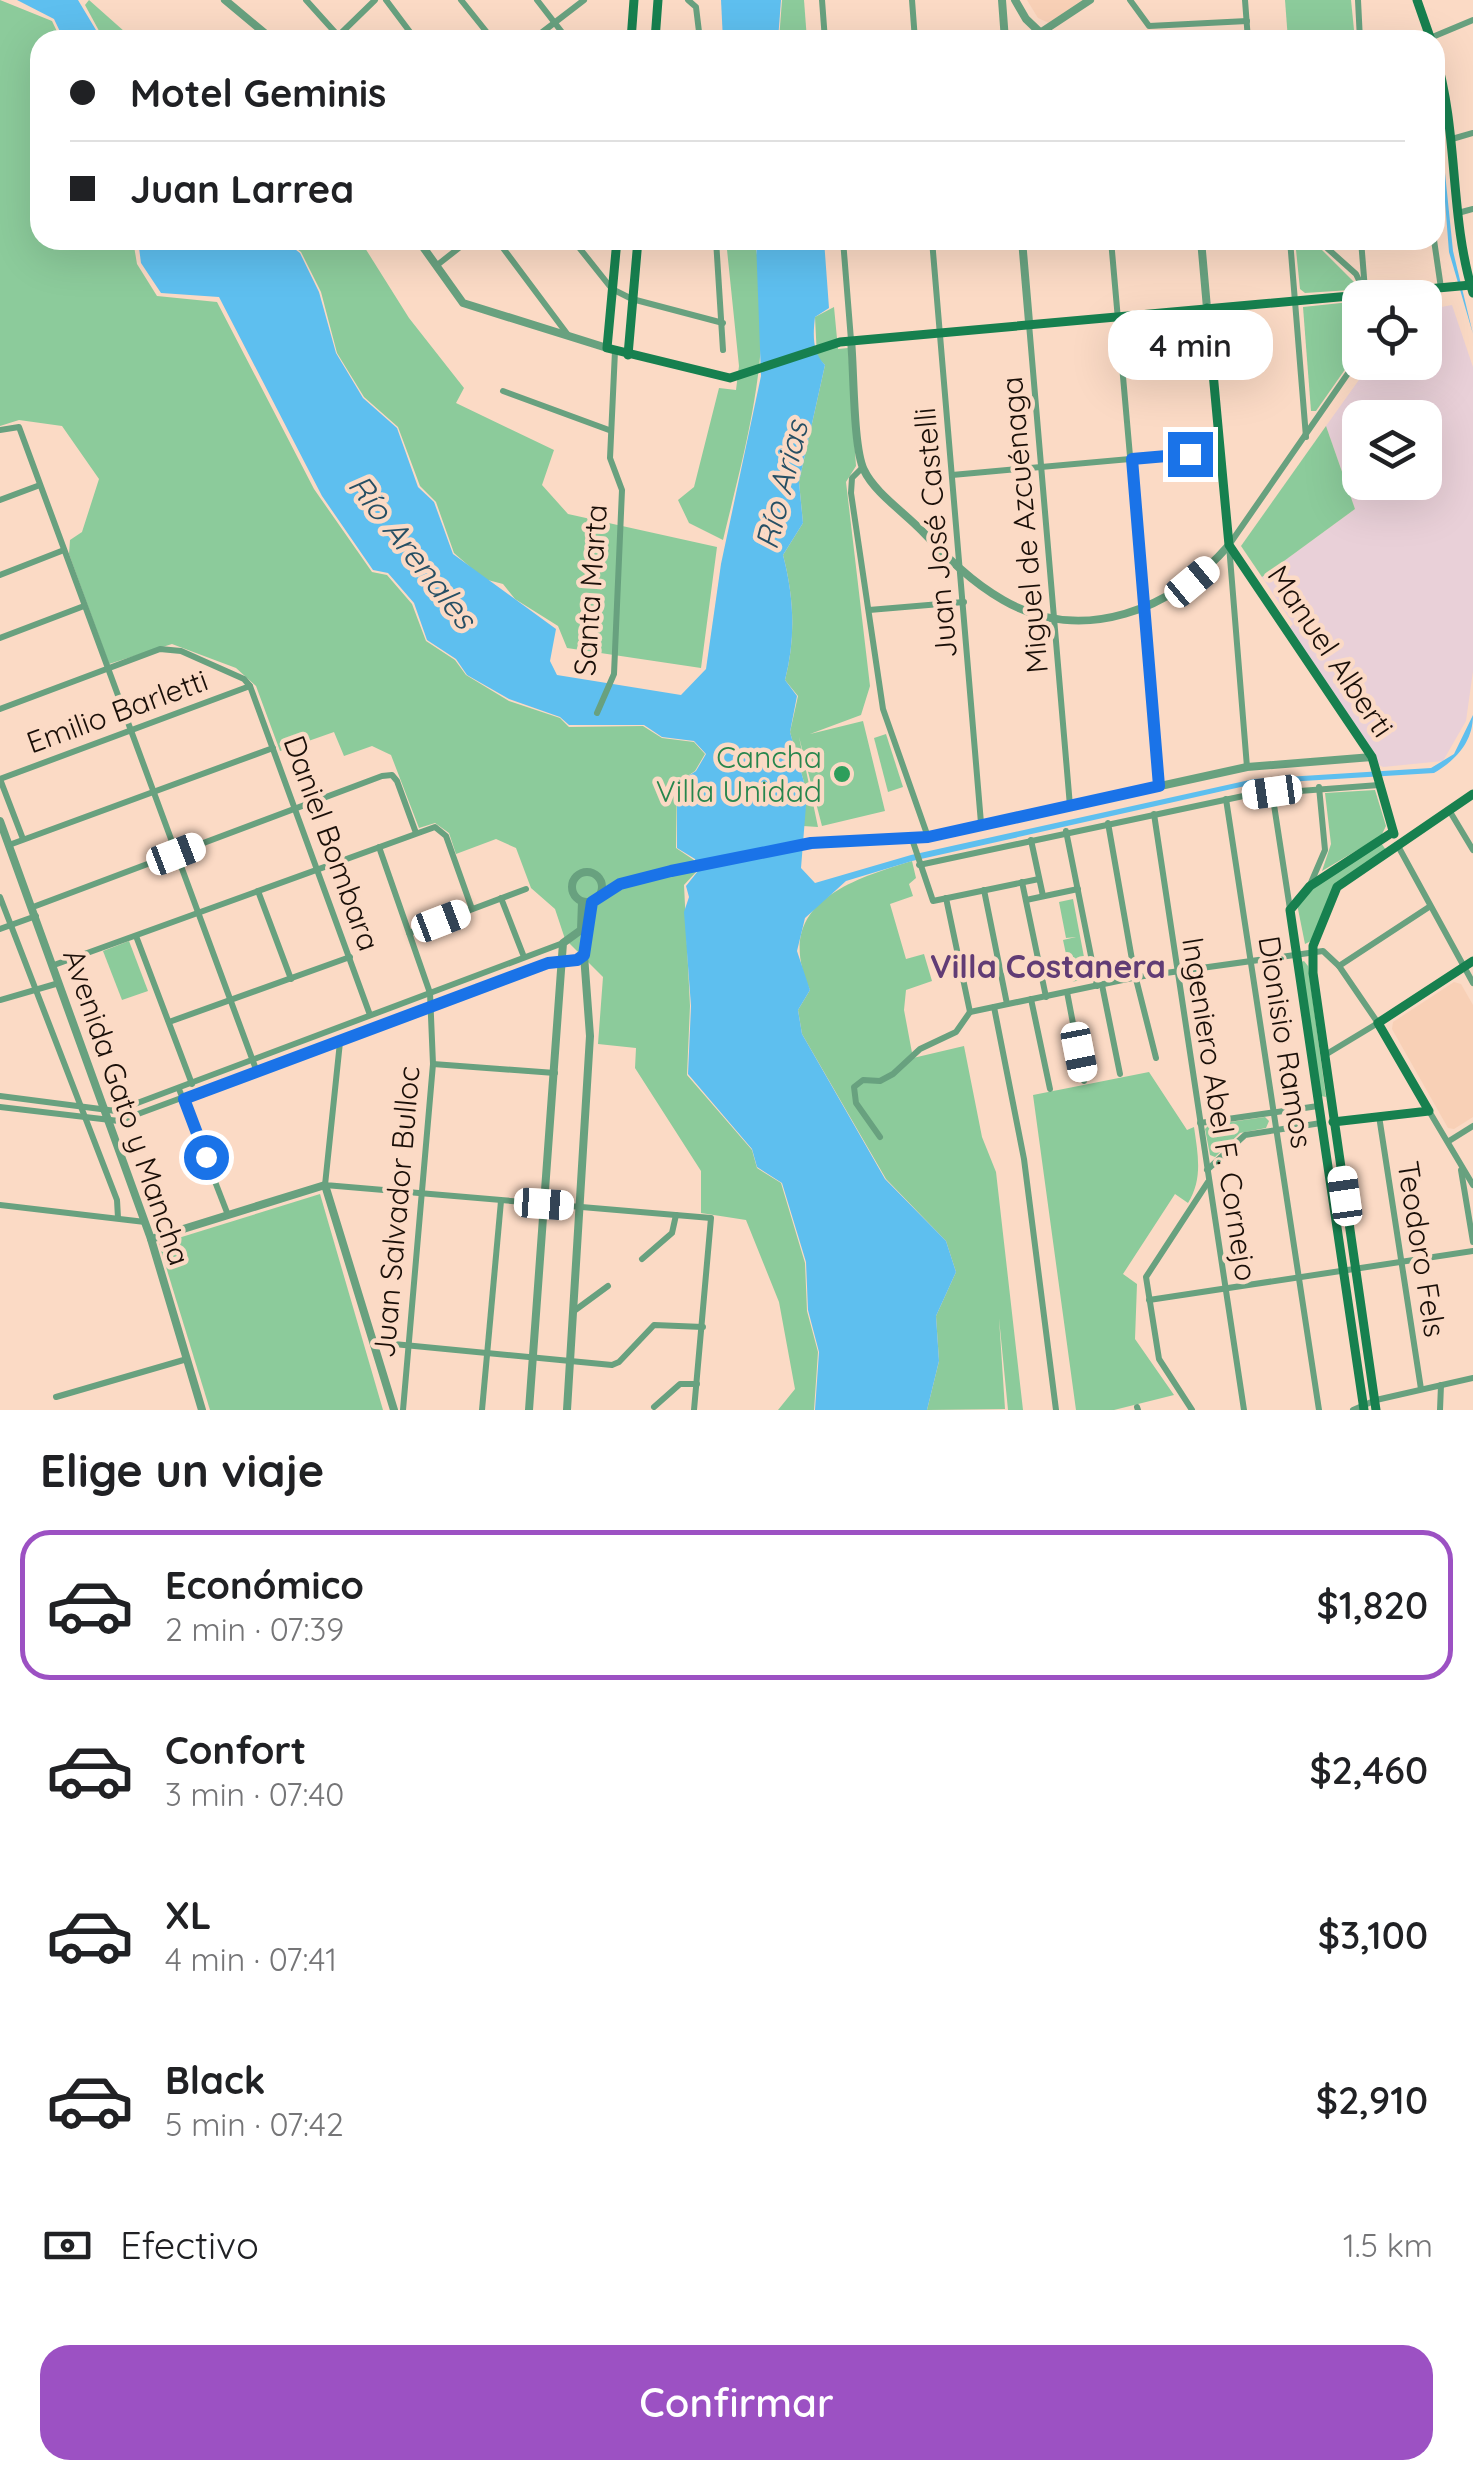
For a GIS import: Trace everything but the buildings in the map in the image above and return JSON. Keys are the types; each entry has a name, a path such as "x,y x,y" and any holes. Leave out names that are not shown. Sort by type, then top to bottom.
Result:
{"main road":[{"path":"632,30 634,0"},
{"path":"655,30 658,0"},
{"path":"1421,2 1428,30"},
{"path":"1442,290 1471,288 1457,214 1445,88"},
{"name":"Santa Marta","path":"611,350 615,250"},
{"path":"628,355 637,250"},
{"path":"611,350 708,375 739,376 851,340 1342,298"},
{"path":"1207,308 1229,545"},
{"name":"Manuel Alberti","path":"1229,545 1372,757 1398,846"},
{"path":"1376,1405 1325,1055 1318,951 1337,887 1473,794"},
{"path":"1360,1409 1290,910 1310,886 1392,832"},
{"path":"1321,1123 1429,1111 1378,1023 1468,964"}],"street":[{"path":"225,0 261,30"},
{"path":"306,0 331,30"},
{"path":"346,30 376,0"},
{"path":"386,0 408,30"},
{"path":"461,0 485,30"},
{"path":"536,0 560,30"},
{"path":"545,30 584,0"},
{"path":"688,0 698,13 699,30"},
{"path":"822,0 825,30"},
{"path":"912,0 914,30"},
{"path":"1002,0 1004,30"},
{"path":"1016,0 1039,30"},
{"path":"1053,30 1090,0"},
{"path":"1130,0 1149,26 1246,21"},
{"path":"1245,0 1247,30"},
{"path":"1358,0 1360,30"},
{"path":"1445,32 1473,20"},
{"path":"1452,139 1473,133"},
{"path":"1457,214 1473,209"},
{"path":"425,250 463,302 611,350"},
{"path":"436,266 456,250"},
{"path":"504,250 568,336"},
{"path":"580,250 612,290 723,323"},
{"path":"717,250 724,350"},
{"path":"844,250 862,468 961,570 1005,602 1055,618 1092,620 1143,608 1192,582 1229,545 1344,380"},
{"name":"Juan José Castelli","path":"933,250 981,822"},
{"name":"Miguel de Azcuénaga","path":"1023,250 1070,806"},
{"path":"1112,250 1159,786"},
{"path":"1202,250 1207,308"},
{"path":"1291,250 1306,437"},
{"path":"1329,250 1359,280"},
{"path":"1362,250 1365,280"},
{"path":"1436,250 1440,280"},
{"name":"Santa Marta","path":"598,713 614,674 622,490 610,458 611,350"},
{"path":"503,390 609,430"},
{"path":"0,430 18,426 256,1072"},
{"path":"952,475 1219,452"},
{"path":"862,468 852,478 851,493 883,709 928,837"},
{"path":"0,500 40,485"},
{"path":"1229,545 1247,767"},
{"path":"0,574 64,550"},
{"path":"868,610 964,602"},
{"path":"0,638 84,606"},
{"path":"0,708 160,649 181,652 234,672 250,686"},
{"name":"Emilio Barletti","path":"0,779 250,686"},
{"name":"Daniel Bombara","path":"250,686 370,1015"},
{"path":"9,845 273,748"},
{"path":"620,884 585,871 574,878 572,892 591,899 620,884 671,871 811,843 928,837 981,822 1247,767 1372,757"},
{"path":"0,929 34,911 176,854 392,775 416,833"},
{"path":"0,779 23,839"},
{"path":"919,865 1066,831 1272,792 1379,785"},
{"path":"1310,886 1325,850 1319,787"},
{"path":"1272,792 1290,910"},
{"name":"Dionisio Ramos","path":"1226,800 1319,1410"},
{"path":"1449,810 1473,850"},
{"name":"Ingeniero Abel F. Cornejo","path":"1154,814 1244,1410"},
{"name":"Avenida Gato y Mancha","path":"0,821 151,1239 202,1410"},
{"path":"1108,823 1156,1058"},
{"path":"54,966 436,827 446,836 472,909"},
{"path":"1066,831 1120,1074"},
{"path":"912,839 930,898 1039,879"},
{"path":"1031,840 1043,896"},
{"path":"1398,846 1429,907 1468,964 1473,983"},
{"name":"Juan Salvador Bulloc","path":"378,848 433,1007 433,1064 403,1410"},
{"path":"0,1096 78,1106 108,1117 564,943 581,930 598,876"},
{"path":"1022,882 1046,997"},
{"path":"410,934 526,889"},
{"path":"984,890 1007,1004"},
{"path":"1026,900 1078,890"},
{"path":"258,891 291,979"},
{"path":"0,897 117,1200 118,1218"},
{"path":"501,898 524,957"},
{"path":"946,898 970,1012"},
{"path":"567,1410 590,1036 584,955 591,899"},
{"path":"1340,966 1429,907"},
{"path":"136,936 192,1084"},
{"path":"529,1410 564,943"},
{"path":"880,1137 856,1103 854,1087 858,1081 880,1080 893,1074 920,1049 956,1032 970,1012 1099,985 1318,951 1340,966 1378,1023 1325,1055"},
{"path":"0,1107 108,1117 184,1099 584,955"},
{"path":"169,1022 350,957"},
{"path":"0,1000 60,983"},
{"path":"1067,992 1084,1081"},
{"path":"1031,999 1050,1089"},
{"path":"994,1007 1024,1159 1056,1410"},
{"path":"340,1042 325,1185 394,1410"},
{"path":"433,1064 556,1073"},
{"path":"179,1089 228,1215"},
{"path":"1200,1122 1318,1106"},
{"path":"1429,1111 1473,1185"},
{"name":"Teodoro Fels","path":"1379,1115 1420,1389"},
{"path":"1207,1170 1244,1134 1321,1123"},
{"path":"1448,1141 1473,1126"},
{"path":"1460,1164 1473,1242"},
{"path":"1192,1410 1158,1359 1149,1300 1149,1269 1209,1180"},
{"path":"151,1239 325,1185 710,1218 694,1410"},
{"path":"482,1410 501,1201"},
{"path":"0,1205 145,1222"},
{"path":"642,1259 672,1233 676,1215"},
{"path":"1149,1300 1473,1251"},
{"path":"574,1310 608,1286"},
{"path":"374,1342 612,1364 620,1362 654,1326 703,1326"},
{"path":"56,1397 186,1359"},
{"path":"1360,1409 1420,1389 1473,1378"},
{"path":"654,1407 680,1384 697,1384"},
{"path":"1440,1410 1442,1384"}],"shaded area":[{"path":"1027,0 1084,0 1049,23 1038,18"},
{"path":"1452,305 1473,367 1473,671 1466,721 1443,761 1383,767 1375,763 1288,629 1293,624 1262,577 1355,509 1352,500 1442,500 1442,400 1345,400 1359,380 1442,380 1442,307"},
{"path":"1342,404 1342,472 1326,426"},
{"path":"1454,982 1461,984 1473,1005 1473,1117 1454,1129 1448,1128 1392,1029 1393,1022"}],"green space":[{"path":"0,0 52,21 56,30 30,30 30,250 135,250 137,264 157,296 217,302 314,489 372,572 387,575 412,604 426,641 455,660 466,675 509,701 560,718 569,727 643,726 662,738 694,742 705,754 695,771 677,783 676,848 694,860 697,871 684,885 690,1006 687,1075 752,1150 757,1168 781,1183 805,1263 807,1311 818,1352 814,1410 778,1410 795,1389 779,1302 746,1220 701,1213 701,1171 635,1068 636,1048 598,1044 603,977 565,939 555,909 531,888 516,848 496,839 456,854 449,833 435,823 419,828 391,755 372,746 344,756 334,732 280,751 256,686 236,668 172,644 109,664 69,554 70,540 82,532 99,479 62,426 19,420 0,426"},
{"path":"89,0 123,30 99,30 85,5"},
{"path":"782,0 804,0 806,30 780,30"},
{"path":"1285,0 1351,0 1354,30 1287,30"},
{"path":"298,250 366,250 409,318 464,388 456,403 554,450 542,485 568,514 717,547 701,668 567,648 558,626 515,599 503,584 484,579 454,553 436,502 420,486 398,427 364,397 337,353 321,292"},
{"path":"727,250 756,250 762,316 756,392 723,540 689,523 678,500 694,487 719,388 736,390 739,366"},
{"path":"1296,250 1322,250 1352,280 1342,280 1342,291 1305,293 1300,289"},
{"path":"1342,303 1342,374 1316,411 1311,411 1303,307"},
{"path":"834,307 838,349 848,348 856,466 846,482 870,686 861,715 810,734 863,721 885,811 822,826 799,737 818,827 803,826 807,793 790,732 798,696 785,680 792,618 783,555 803,523 799,482 825,365 817,357 815,317"},
{"path":"1326,426 1342,472 1342,500 1352,500 1355,509 1262,577 1241,546"},
{"path":"886,734 903,787 888,792 874,738"},
{"path":"1375,790 1386,826 1381,836 1322,871 1331,844 1325,793"},
{"path":"1381,843 1386,850 1333,888 1313,940 1305,944 1297,904 1305,894"},
{"path":"912,861 916,878 909,884 913,896 890,904 906,959 924,954 932,981 906,990 904,1010 913,1058 964,1046 982,1137 996,1172 1023,1410 1008,1410 999,1318 1005,1409 927,1410 939,1361 936,1316 956,1272 946,1241 886,1179 802,1034 798,1010 810,990 801,961 801,937 808,918 822,901 841,888"},
{"path":"1073,899 1088,978 1072,982 1063,940 1076,937 1066,938 1059,902"},
{"path":"129,941 148,991 122,1000 103,951"},
{"path":"1301,962 1308,966 1326,1097 1321,1096"},
{"path":"1149,1072 1187,1130 1194,1127 1198,1157 1198,1176 1188,1203 1175,1194 1123,1274 1137,1284 1135,1339 1174,1395 1114,1410 1076,1410 1033,1095"},
{"path":"1265,1117 1269,1121 1266,1128 1240,1133 1215,1157 1210,1155 1205,1129 1209,1125"},
{"path":"320,1194 383,1410 210,1410 159,1244"}],"water":[{"path":"17,0 78,0 96,30 59,30 54,19"},
{"path":"721,0 781,0 779,30 722,30"},
{"path":"1445,173 1453,251 1473,334 1449,252"},
{"path":"139,250 300,253 319,292 336,353 363,398 397,428 418,487 434,502 453,554 556,629 550,661 557,675 681,695 706,669 721,564 761,376 756,250 825,250 829,308 815,317 814,337 825,365 799,482 803,523 783,555 792,618 785,680 797,696 790,732 807,793 801,868 815,883 911,855 1254,779 1431,768 1454,754 1473,715 1470,734 1456,756 1434,773 1254,784 912,861 846,881 805,918 797,951 810,990 798,1010 802,1034 885,1179 946,1241 956,1272 936,1316 939,1361 927,1410 815,1410 819,1352 808,1310 806,1262 782,1183 757,1167 752,1149 688,1074 691,1006 684,912 689,897 686,886 698,871 695,859 677,848 677,783 696,771 706,754 694,741 662,737 644,725 569,725 560,717 509,699 467,675 456,659 427,640 414,603 388,573 373,570 322,496 219,297 161,293 141,263"}],"place":[{"name":"Cancha Villa Unidad","path":"842,774"}],"district":[{"name":"Villa Costanera","path":"1048,966"}],"route":[{"path":"206,1157 184,1099 548,963 577,960 584,955 592,902 620,884 811,843 928,837 981,822 1159,786 1132,459 1190,454"}],"water label":[{"name":"Río Arias","path":"781,485"},
{"name":"Río Arenales","path":"413,551"}]}
